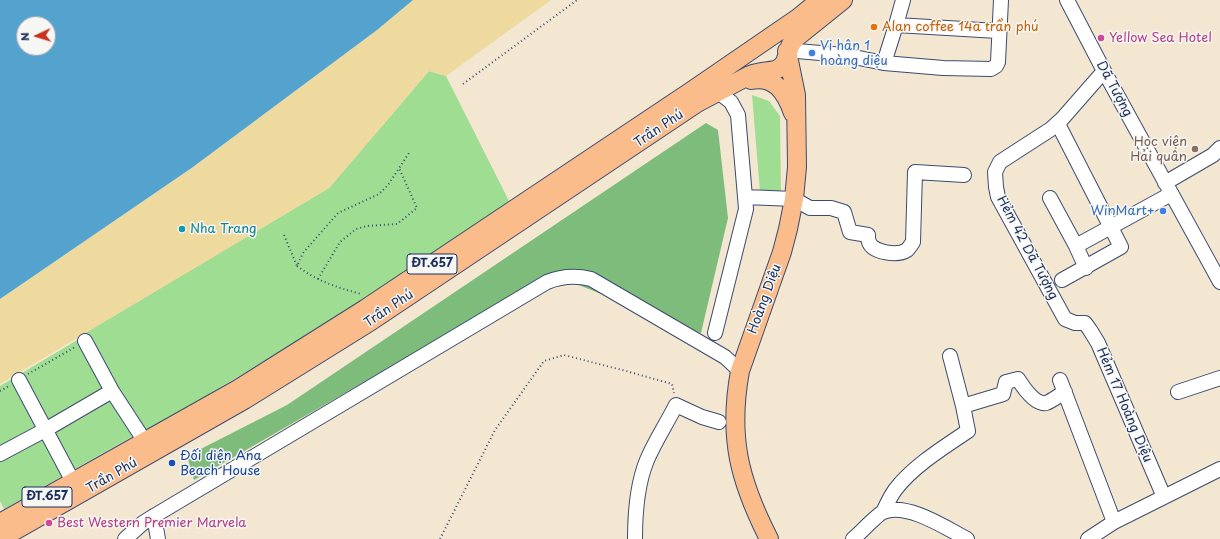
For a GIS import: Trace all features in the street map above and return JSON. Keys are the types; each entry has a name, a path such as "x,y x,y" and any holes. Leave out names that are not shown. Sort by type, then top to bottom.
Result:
{"main road":[{"name":"Trần Phú","path":"8,533 96,476 365,309 798,18 820,0"},
{"path":"771,70 762,66 757,57 757,52 763,41 776,39 792,52 807,28 843,0"},
{"name":"ĐT.657","path":"771,70 777,69 785,64 792,52"},
{"name":"Hoàng Diệu","path":"792,52 795,66 794,83 797,109 795,125"},
{"name":"Trần Phú","path":"96,476 244,400 372,321 697,103 759,71 771,70"},
{"name":"Hoàng Diệu","path":"770,539 761,522 746,485 736,452 734,419 736,388 740,371 782,252 794,199 797,167 795,125 792,104 785,85 779,76 771,70"},
{"path":"736,82 756,78 766,79 773,83 786,96 795,125"}],"street":[{"path":"884,63 903,0"},
{"path":"792,52 844,55 884,63 943,68 991,68 996,66 998,62 1000,0"},
{"name":"Dã Tượng","path":"1067,0 1168,189 1220,282"},
{"path":"896,25 998,31"},
{"name":"Hẻm 42 Dã Tượng","path":"1075,323 1065,319 998,197 995,172 1000,162 1058,124 1104,71"},
{"path":"715,94 722,95 731,102 738,115 746,209 715,333"},
{"path":"1058,124 1100,209 1121,247 1086,268 1062,280"},
{"path":"1076,246 1111,227 1168,189 1220,148"},
{"path":"745,197 794,199 810,208 832,208 844,212 850,232 868,235 869,243 877,250 891,253 903,252 908,249 913,242 915,172 964,175"},
{"path":"1050,198 1086,268"},
{"path":"125,539 143,523 154,516 547,282 558,278 580,276 591,279 725,357 740,371"},
{"name":"Hẻm 17 Hoàng Diệu","path":"1075,323 1085,323 1098,343 1164,497"},
{"path":"85,341 112,391 142,437"},
{"path":"853,539 883,512 895,490 934,453 968,431 950,356"},
{"path":"1178,392 1220,378"},
{"path":"963,406 1003,394 1006,382 1012,380 1018,379 1024,390 1040,402 1045,403 1063,386 1114,522"},
{"path":"19,380 70,476"},
{"path":"0,454 112,391"},
{"path":"635,539 636,512 640,487 647,460 676,405 702,417 719,422"},
{"path":"1088,539 1114,522 1220,469"},
{"path":"883,512 896,510 909,511 921,515 967,539"},
{"path":"154,516 158,539"}],"path":[{"path":"463,84 577,0"},
{"path":"297,266 303,253 338,213 379,194 388,185 409,153"},
{"path":"318,279 340,242 356,229 367,226 397,224 418,208 399,168"},
{"path":"284,235 297,266 332,286 361,294"},
{"path":"0,391 85,341"},
{"path":"440,539 495,430 544,361 564,355 672,384 676,405"}],"green space":[{"path":"429,71 446,76 509,201 377,293 146,432 85,333 329,188"},
{"path":"752,95 769,101 780,116 781,194 760,192"},
{"path":"706,123 718,130 728,218 701,333 553,275 470,321 194,480 187,456 287,405"},
{"path":"84,336 142,431 4,509 0,501 0,386"}],"sand":[{"name":"Nha Trang","path":"413,0 551,0 446,76 429,71 329,188 0,384 0,299 193,167 377,30"}],"water":[{"path":"0,0 413,0 377,30 193,167 0,299"}],"place":[{"name":"Alan coffee 14a trần phú","path":"874,27"},
{"name":"Yellow Sea Hotel","path":"1101,38"},
{"name":"Vi hân 1 hoàng diệu","path":"812,53"},
{"name":"Học viện Hải quân","path":"1195,149"},
{"name":"WinMart+","path":"1163,211"},
{"name":"Nha Trang","path":"182,229"},
{"name":"Đối diện Ana Beach House","path":"172,463"},
{"name":"Best Western Premier Marvela","path":"49,523"}]}
